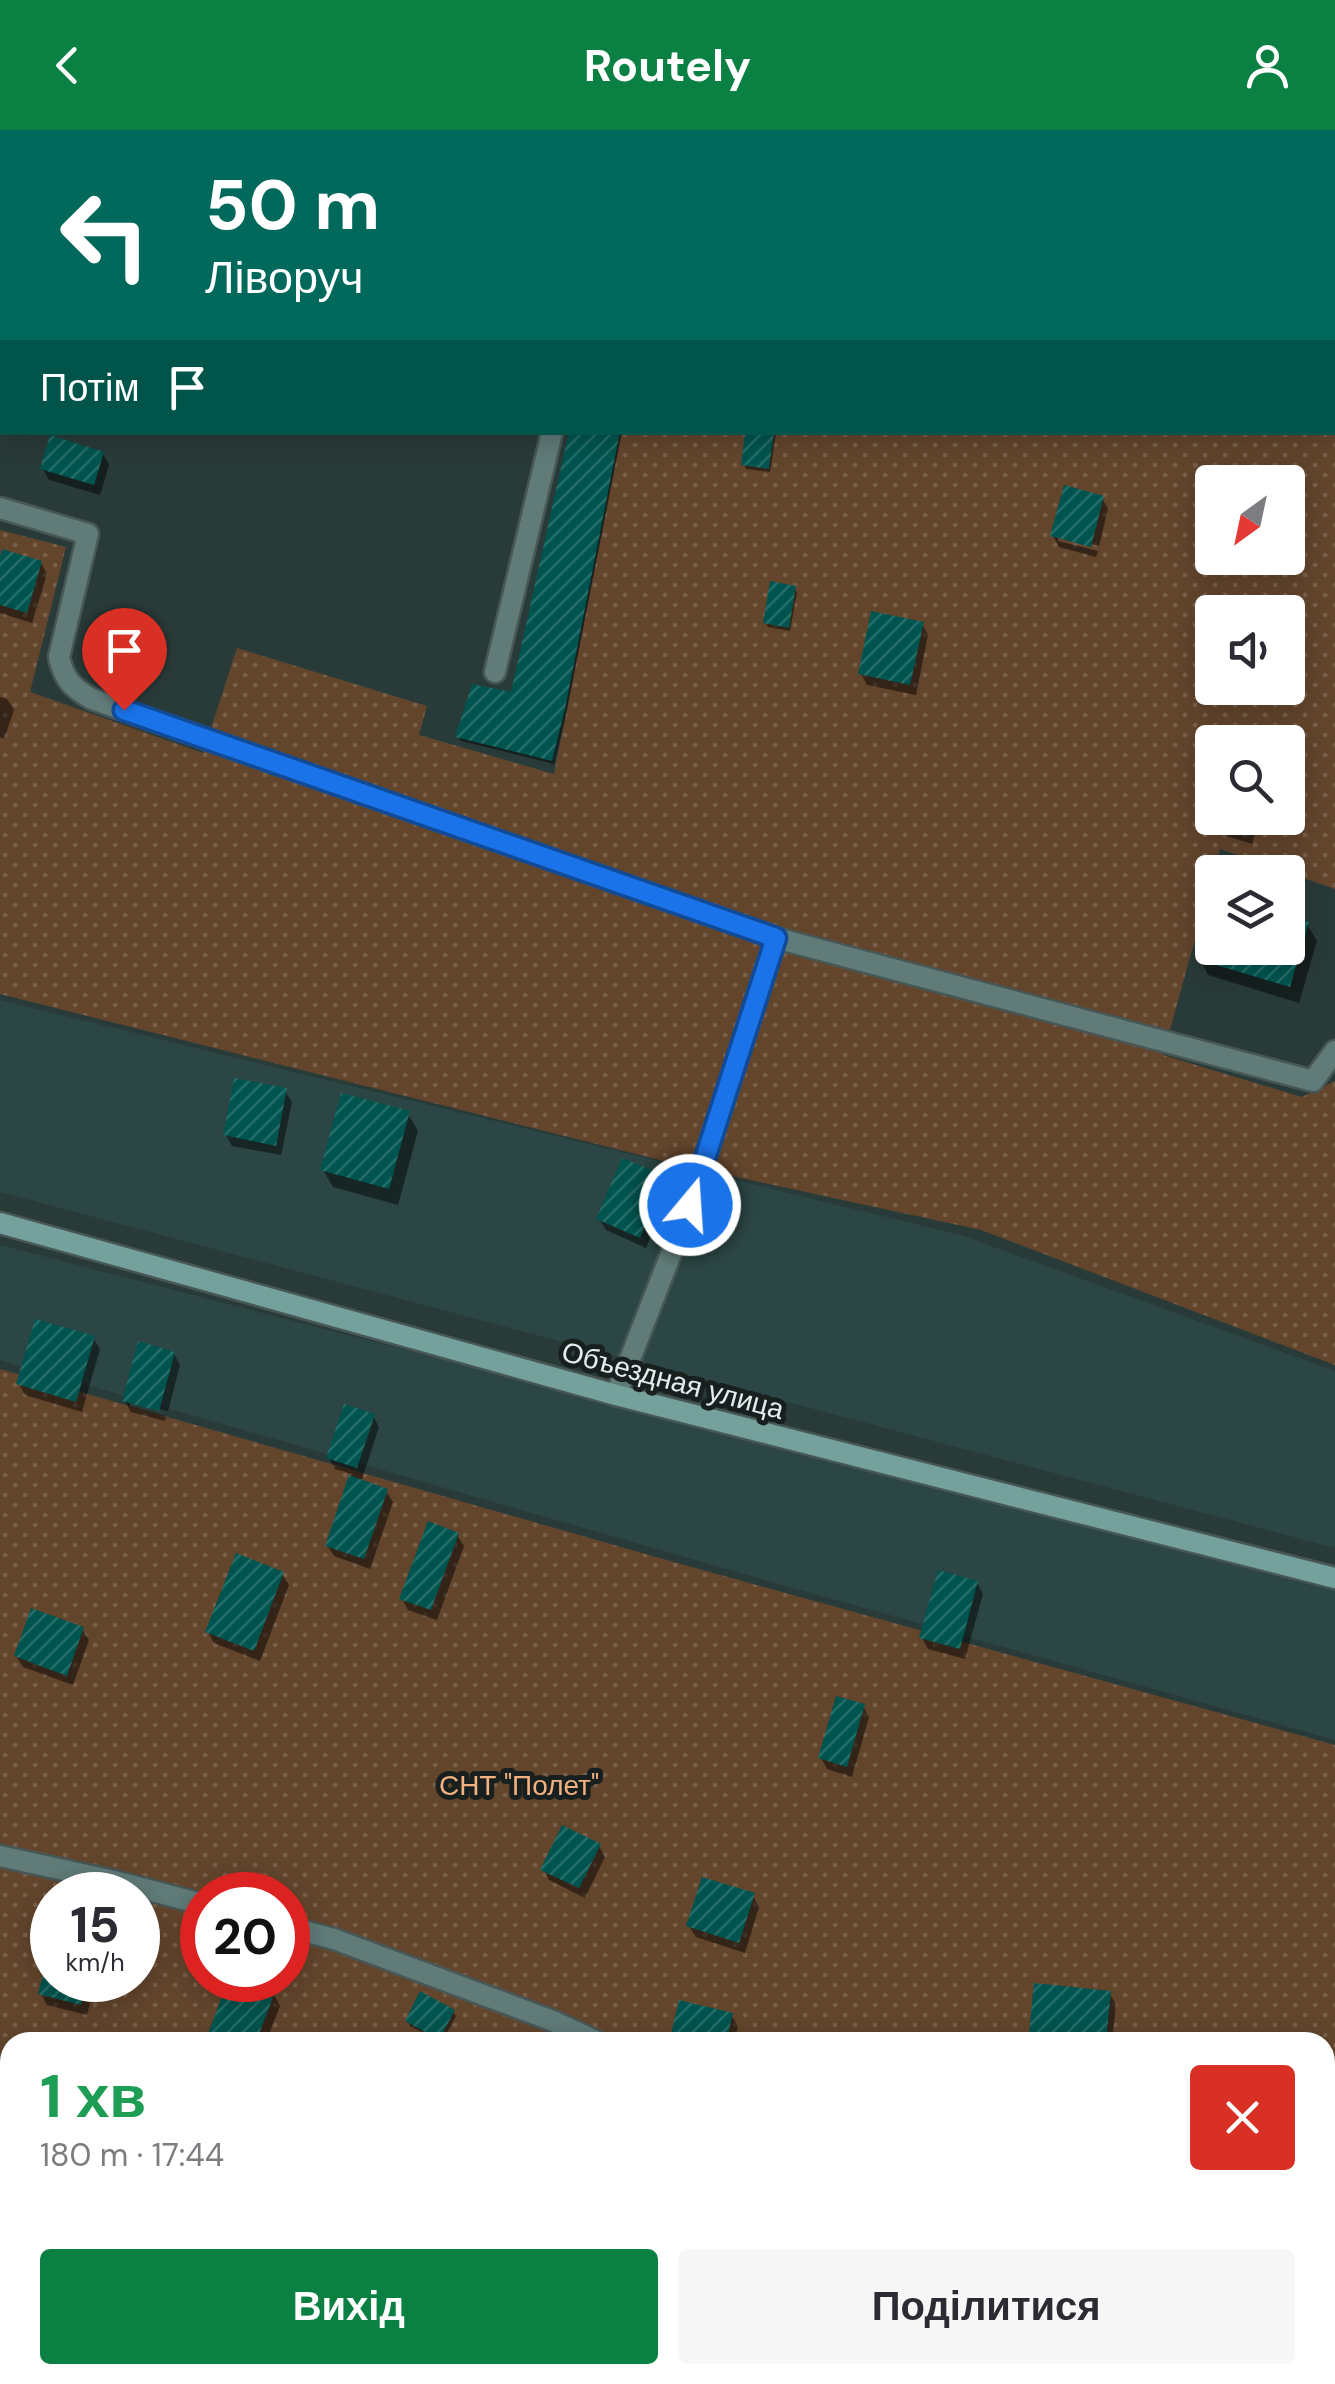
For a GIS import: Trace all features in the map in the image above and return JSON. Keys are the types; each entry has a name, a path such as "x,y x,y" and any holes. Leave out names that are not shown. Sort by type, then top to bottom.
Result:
{"main road":[{"name":"Объездная улица","path":"0,1224 616,1395 1335,1578"}],"lane":[{"path":"495,672 551,435"},
{"path":"0,508 88,534 58,657 64,677 76,691 92,699 776,938 1313,1081 1335,1051"},
{"path":"616,1395 690,1205 776,938"},
{"path":"0,1856 180,1898"},
{"path":"310,1933 577,2032"}],"shaded area":[{"path":"0,1000 964,1236 1335,1371 1335,1548 0,1192"},
{"path":"0,1245 1335,1590 1335,1740 0,1360"}],"green space":[{"path":"621,435 1335,435 1335,889 1305,879 1305,855 1237,855 1220,849 1218,855 1195,855 1195,939 1163,1055 1302,1097 1335,1081 1335,1365 981,1230 672,1163 0,994 0,530 66,547 30,692 203,753 237,648 427,706 419,735 554,774"},
{"name":"СНТ \"Полет\"","path":"0,1369 663,1559 1335,1745 1335,2032 0,2032"}],"building":[{"path":"50,435 104,452 94,485 40,469"},
{"path":"568,435 619,435 552,761 455,737 472,684 511,692"},
{"path":"745,435 774,435 769,469 741,465"},
{"path":"1064,485 1104,496 1091,547 1050,536"},
{"path":"2,549 42,561 27,613 0,605"},
{"path":"770,581 796,586 789,628 763,623"},
{"path":"871,611 924,622 910,685 858,674"},
{"path":"1216,965 1296,965 1290,987"},
{"path":"234,1078 287,1088 276,1146 223,1135"},
{"path":"341,1093 410,1111 389,1189 320,1170"},
{"path":"622,1158 666,1176 640,1238 596,1219"},
{"path":"35,1319 95,1336 76,1402 16,1384"},
{"path":"138,1341 175,1352 159,1411 122,1401"},
{"path":"344,1404 375,1414 357,1468 326,1458"},
{"path":"349,1475 388,1489 364,1559 325,1546"},
{"path":"428,1521 459,1533 431,1610 399,1599"},
{"path":"236,1553 284,1572 254,1651 205,1632"},
{"path":"938,1570 978,1581 960,1649 919,1638"},
{"path":"31,1608 84,1627 67,1676 14,1656"},
{"path":"836,1696 865,1704 847,1767 818,1758"},
{"path":"562,1825 601,1844 579,1888 540,1870"},
{"path":"702,1877 755,1893 739,1943 686,1926"},
{"path":"1034,1983 1111,1991 1107,2032 1029,2032"},
{"path":"420,1991 455,2010 443,2032 425,2032 405,2021"},
{"path":"679,2000 733,2013 728,2032 671,2032"},
{"path":"220,2002 271,2002 260,2032 209,2032"}],"route":[{"path":"124,710 776,938 690,1205"}]}
